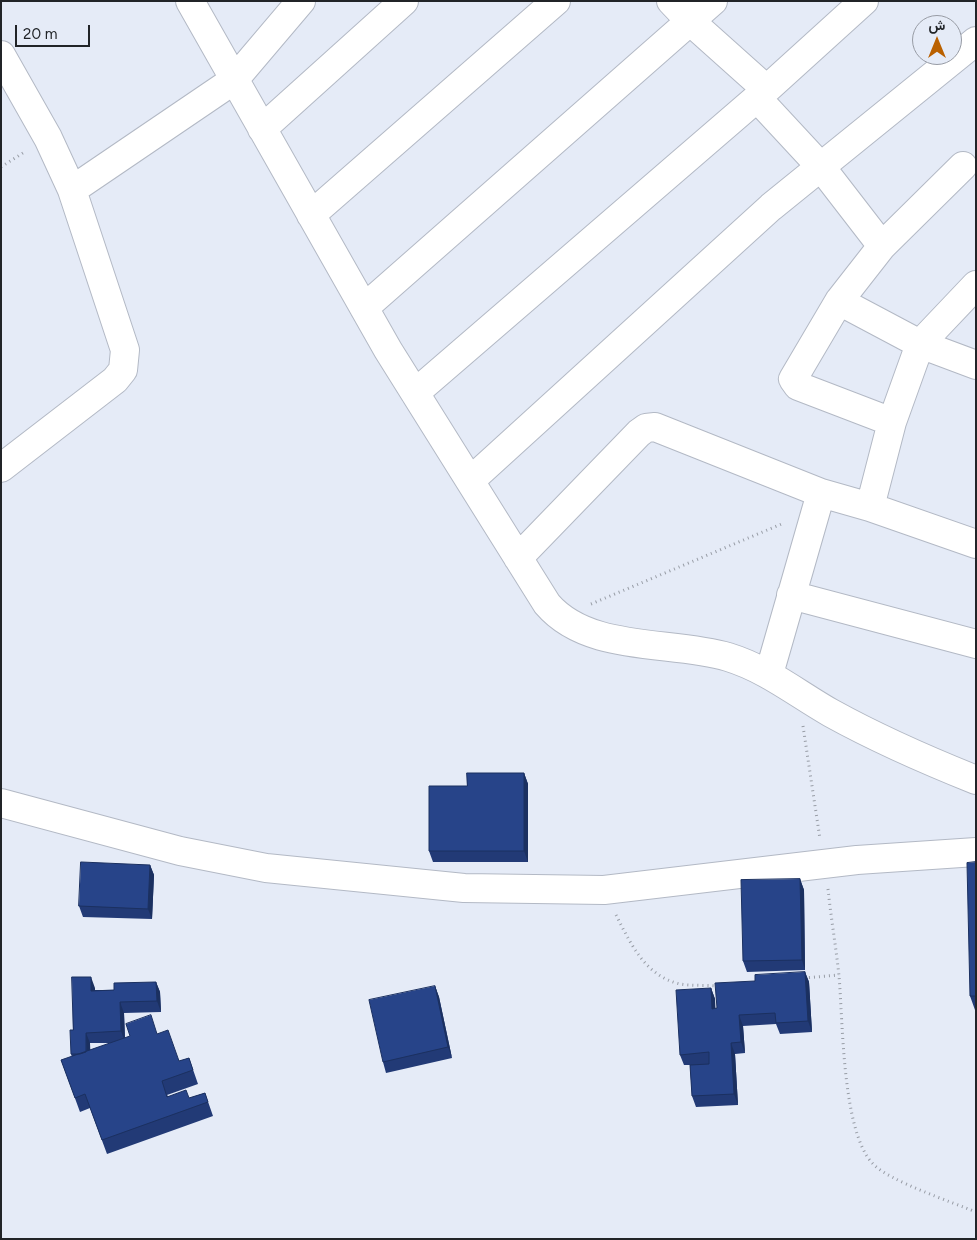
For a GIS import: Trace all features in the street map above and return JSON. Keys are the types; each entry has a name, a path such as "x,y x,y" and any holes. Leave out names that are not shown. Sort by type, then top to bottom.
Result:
{"street":[{"path":"190,1 414,393 547,604 558,618 590,634 725,656 749,664 875,737 976,780"},
{"path":"72,190 234,80 301,1"},
{"path":"262,129 404,1"},
{"path":"311,215 556,1"},
{"path":"671,1 762,94 882,246"},
{"path":"364,308 713,1"},
{"path":"414,393 762,94 864,1"},
{"path":"470,481 771,207 976,42"},
{"path":"1,55 48,138 72,190 125,350 123,370 116,380 1,468"},
{"path":"892,422 794,383 795,375 839,300 882,246 963,166"},
{"path":"870,507 892,422 920,344 976,286"},
{"path":"839,300 920,344 976,365"},
{"path":"518,558 639,433 646,428 655,427 666,430 818,502 870,507 976,544"},
{"path":"769,674 818,502"},
{"path":"792,596 976,644"},
{"path":"1,802 180,851 266,868 464,888 604,890 824,864 976,852"}],"path":[{"path":"558,618 818,502"},
{"path":"798,691 839,975 849,1104 856,1134 872,1164 888,1175 976,1212"},
{"path":"604,890 632,947 648,968 679,984 723,986"},
{"path":"800,979 839,975"}],"building":[{"path":"467,773 524,773 524,851 429,851 429,786 467,786"},
{"path":"81,862 150,865 148,909 79,906"},
{"path":"976,862 976,996 970,996 967,863"},
{"path":"800,879 802,960 743,961 741,880"},
{"path":"805,972 808,1021 776,1023 775,1013 739,1015 741,1042 731,1043 734,1094 692,1096 690,1065 709,1064 709,1052 680,1055 676,990 711,988 712,1009 717,1008 715,983 755,981 755,975"},
{"path":"72,977 91,977 91,991 114,990 114,983 156,982 157,1001 120,1002 121,1031 86,1033 86,1052 71,1054 70,1030 73,1030"},
{"path":"435,986 448,1047 383,1062 369,1000"},
{"path":"151,1015 157,1034 168,1030 179,1061 189,1058 193,1070 162,1081 167,1097 186,1090 189,1098 205,1093 208,1102 102,1140 85,1094 75,1098 61,1060 130,1036 126,1024"}]}
